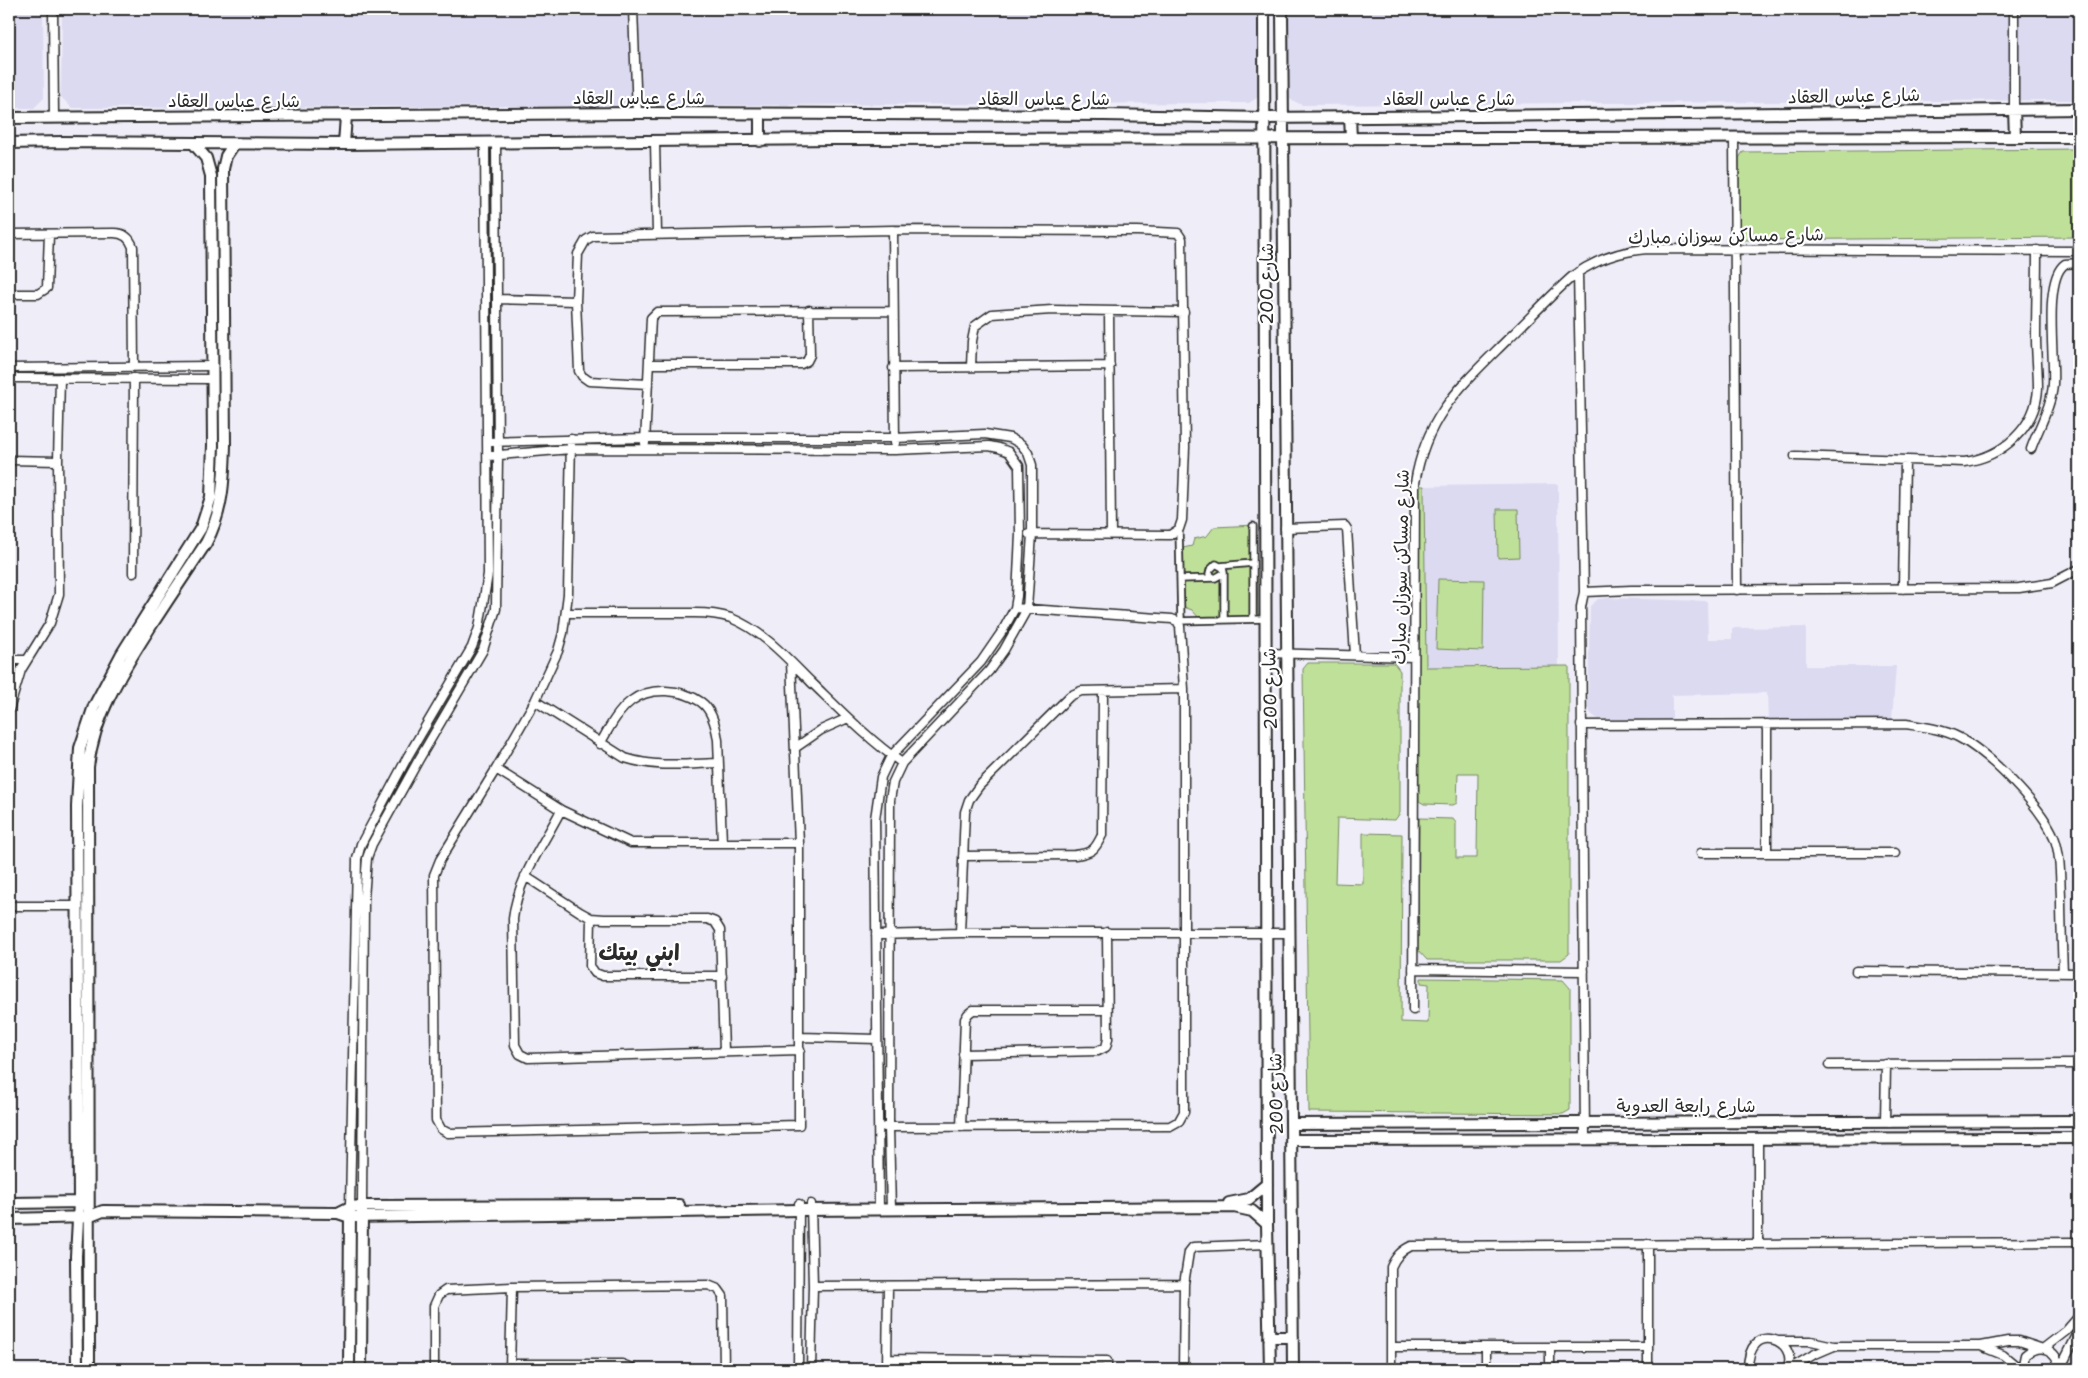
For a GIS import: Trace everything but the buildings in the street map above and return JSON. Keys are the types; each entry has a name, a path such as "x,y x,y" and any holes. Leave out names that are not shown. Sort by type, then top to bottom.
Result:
{"street":[{"path":"54,9 54,118"},
{"path":"633,9 636,113"},
{"name":"شارع 200","path":"1264,9 1267,1224 1270,1369"},
{"name":"شارع 200","path":"1282,9 1286,653 1293,1124 1293,1369"},
{"path":"2014,9 2015,137"},
{"name":"شارع عباس العقاد","path":"9,118 636,113 1104,115 1264,118 1787,114 2079,109"},
{"path":"760,114 760,140"},
{"path":"344,144 346,116"},
{"path":"1350,116 1351,139"},
{"path":"9,143 344,144 760,140 2079,137"},
{"path":"1734,138 1737,590"},
{"path":"655,142 657,234"},
{"path":"349,1369 357,859 361,844 408,756 458,672 479,628 488,574 485,143"},
{"path":"361,1369 365,873 372,844 483,650 496,609 498,441 496,143"},
{"path":"84,1202 77,906 78,757 87,723 111,672 203,523 209,508 213,487 210,170 206,158 194,144"},
{"path":"77,1369 84,1202 88,767 96,726 121,673 206,542 214,525 222,497 225,445 223,169 226,156 234,144"},
{"path":"210,170 223,169"},
{"path":"894,230 893,368 895,450"},
{"path":"648,384 589,381 582,376 578,364 576,301 578,254 586,240 593,236 894,230 1176,232 1180,234 1182,239 1185,447 1182,520 1179,529 1180,626 1184,689 1184,1112 1179,1121 1170,1126 878,1128"},
{"path":"9,234 118,233 126,236 132,243 134,366"},
{"path":"9,294 38,294 47,288 49,234"},
{"name":"شارع مساكن سوزان مبارك","path":"1412,1010 1414,483 1426,440 1439,414 1456,392 1578,272 1605,257 1631,250 2079,251"},
{"path":"1795,456 1964,462 1994,454 2011,442 2031,414 2038,389 2037,250"},
{"path":"2031,449 2052,391 2052,298 2057,273 2065,264 2079,263"},
{"path":"1578,272 1584,592 1582,607 1581,725 1585,1139"},
{"path":"497,298 576,301"},
{"path":"649,364 801,364 807,361 810,355 809,310"},
{"path":"971,367 972,341 975,326 992,314 1052,310 1184,312"},
{"path":"645,449 651,318 657,312 893,311"},
{"path":"1109,311 1111,533"},
{"path":"9,368 212,366"},
{"path":"893,368 1110,366"},
{"path":"32,378 33,368"},
{"path":"9,378 212,378"},
{"path":"9,710 16,682 26,660 50,623 59,594 58,461 60,378"},
{"path":"133,573 134,378"},
{"path":"2038,389 2052,391"},
{"path":"487,442 645,438 895,438 985,434 1010,438 1021,444 1028,453 1032,465 1032,534 1027,609 1004,650 989,671 902,763 893,782 890,800 889,1127 891,1206"},
{"path":"571,439 566,613 558,651 535,701 440,860 434,875 436,1120 441,1129 448,1133 798,1126 800,1124 799,843 791,662"},
{"path":"213,445 225,445"},
{"path":"488,456 571,449 895,450 989,446 1009,452 1019,466 1020,534 1015,608 1003,630 981,662 891,756 881,777 875,819 878,1207"},
{"path":"9,460 58,461"},
{"path":"1903,589 1905,460"},
{"path":"1253,526 1253,619"},
{"path":"1285,528 1345,526 1347,529 1355,655"},
{"path":"1020,534 1111,533 1170,535 1179,529"},
{"path":"1215,578 1210,574 1210,570 1216,564 1220,566 1252,563"},
{"path":"1220,566 1223,568 1224,573 1224,620"},
{"path":"1584,592 2030,588 2052,582 2079,569"},
{"path":"1180,579 1215,578 1224,573"},
{"path":"1015,608 1180,621 1266,619"},
{"path":"566,613 711,613 730,618 750,627 768,640 848,718 891,756 902,763"},
{"path":"1266,653 1414,657"},
{"path":"9,660 26,660"},
{"path":"960,933 965,812 969,800 978,786 1070,696 1081,691 1184,689"},
{"path":"600,744 620,711 632,700 648,693 668,691 686,695 702,702 716,725 722,843"},
{"path":"963,856 1075,855 1086,854 1096,848 1102,835 1103,692"},
{"path":"535,701 600,744 625,758 641,763 664,765 719,764"},
{"path":"794,748 815,734 848,718"},
{"path":"1767,724 1767,853"},
{"path":"1581,725 1906,724 1939,730 1958,737 1986,757 2027,797 2054,838 2060,866 2062,973"},
{"path":"408,756 418,761"},
{"path":"496,769 561,810 631,843 799,843"},
{"path":"77,807 88,806"},
{"path":"561,810 525,876 517,894 512,919 515,1045 520,1054 528,1058 800,1050"},
{"path":"1701,853 1895,853"},
{"path":"525,876 591,918 707,919 715,922 720,930 724,1051"},
{"path":"9,906 77,906"},
{"path":"591,918 590,966 595,973 603,976 722,976"},
{"path":"876,935 1107,932 1290,933"},
{"path":"963,1054 1098,1051 1106,1047 1108,1039 1107,932"},
{"path":"1413,969 1584,971"},
{"path":"1856,971 2079,973"},
{"path":"961,1128 963,1054 968,1014 973,1010 1107,1010"},
{"path":"800,1036 877,1039"},
{"path":"1885,1122 1886,1064"},
{"path":"1829,1065 2079,1064"},
{"name":"شارع رابعة العدوية","path":"1293,1124 2079,1121"},
{"path":"1330,1124 1330,1140"},
{"name":"شارع رابعة العدوية","path":"1293,1140 2079,1138"},
{"path":"1758,1139 1758,1244"},
{"path":"9,1219 82,1217 102,1211 338,1213 362,1211 1235,1202 1250,1199 1267,1184"},
{"path":"9,1203 84,1202 102,1211"},
{"path":"891,1206 1234,1207 1252,1211 1267,1224"},
{"path":"798,1369 799,1207"},
{"path":"811,1369 812,1207"},
{"path":"82,1217 89,1369"},
{"path":"1391,1369 1391,1266 1395,1258 1402,1251 1411,1246 2079,1242"},
{"path":"1183,1369 1184,1284 1188,1252 1193,1246 1268,1244"},
{"path":"1648,1244 1648,1369"},
{"path":"813,1286 1184,1284"},
{"path":"434,1369 434,1306 439,1295 446,1290 512,1287 708,1285 718,1289 723,1296 724,1369"},
{"path":"887,1369 888,1286"},
{"path":"512,1287 510,1367 622,1364 634,1369"},
{"path":"1981,1346 2003,1355 2021,1369 2025,1355 2034,1349 2042,1348 2066,1331 2079,1316"},
{"path":"2060,1369 2079,1332"},
{"path":"1269,1337 1293,1337"},
{"path":"1749,1367 1750,1351 1759,1341 1772,1339 1778,1341 1811,1341 1834,1346 1981,1346 2014,1341 2030,1344 2054,1354 2060,1369"},
{"path":"1778,1341 1788,1352 1788,1369"},
{"path":"1788,1369 1834,1346"},
{"path":"1391,1347 1648,1347"},
{"path":"1486,1347 1486,1369"},
{"path":"1550,1347 1550,1369"},
{"path":"887,1359 1107,1361 1108,1369"}],"shaded area":[{"path":"9,9 43,9 44,98 34,108 9,108"},
{"path":"62,9 1259,9 1260,96 1249,103 72,108 61,97"},
{"path":"1287,9 2079,9 2079,100 1302,105 1287,98"},
{"path":"1558,484 1559,666 1426,667 1424,486"},
{"path":"1598,599 1707,601 1708,639 1732,639 1732,628 1806,627 1806,666 1896,666 1892,720 1768,723 1767,693 1672,695 1672,719 1598,719 1591,714 1588,708 1590,606"}],"green space":[{"path":"2079,149 2079,237 1743,240 1739,235 1739,158 1743,152"},
{"path":"1415,486 1424,486 1426,667 1569,666 1569,954 1561,960 1427,960 1418,950 1419,818 1453,819 1456,823 1456,858 1477,858 1478,773 1458,773 1457,803 1453,805 1424,804 1419,801"},
{"path":"1497,509 1518,509 1519,557 1498,558"},
{"path":"1256,525 1258,618 1200,619 1192,610 1181,606 1183,548 1192,546 1194,539 1207,536 1214,527"},
{"path":"1438,579 1484,580 1483,651 1436,649"},
{"path":"1308,663 1394,663 1400,671 1400,813 1395,820 1337,818 1335,883 1363,884 1363,833 1402,834 1401,1022 1428,1023 1429,984 1421,983 1421,978 1563,980 1570,988 1570,1110 1563,1114 1309,1112 1303,669"}],"district":[{"name":"ابني بيتك","path":"639,952"}]}
